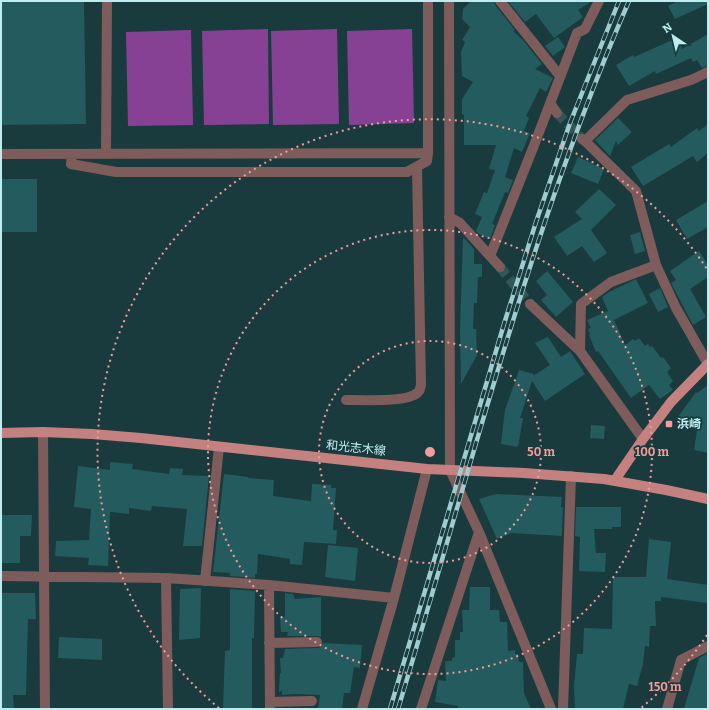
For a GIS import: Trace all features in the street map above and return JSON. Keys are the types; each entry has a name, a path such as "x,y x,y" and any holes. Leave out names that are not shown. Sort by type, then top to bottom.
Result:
{"main road":[{"path":"615,480 671,402 708,364"},
{"name":"和光志木線","path":"1,433 43,432 134,438 427,469 571,476 615,480 708,499"}],"street":[{"path":"106,154 107,1"},
{"path":"72,154 72,164 116,172 407,172 428,161 428,1"},
{"path":"449,1 450,470 479,532 551,709"},
{"path":"500,1 560,76"},
{"path":"490,256 577,33 585,29 599,1"},
{"path":"708,72 691,80 627,100 583,140 636,191 656,265 676,308 708,364"},
{"path":"550,103 557,113"},
{"path":"1,154 428,153"},
{"path":"346,400 400,399 414,396 419,391 417,166"},
{"path":"449,217 460,223 500,267"},
{"path":"580,351 581,304 611,282 656,265"},
{"path":"530,304 580,351 643,439"},
{"path":"43,432 45,709"},
{"path":"205,581 219,447"},
{"path":"362,709 394,598 427,469"},
{"path":"563,709 571,476"},
{"path":"421,709 479,532"},
{"path":"1,576 166,578 269,585 394,598"},
{"path":"166,578 168,709"},
{"path":"269,585 270,705 312,701"},
{"path":"269,643 317,642"},
{"path":"667,709 681,660 708,646"}],"shaded area":[{"path":"268,29 269,124 204,125 202,31"},
{"path":"337,29 339,124 273,125 271,31"},
{"path":"412,29 414,123 349,125 347,31"},
{"path":"191,30 193,125 128,126 126,32"}],"building":[{"path":"1,1 84,1 86,124 1,125"},
{"path":"471,1 494,1 495,5 515,30 513,31 523,40 542,64 535,69 553,78 546,92 540,88 526,116 529,118 524,131 530,133 522,152 514,148 505,177 513,180 508,193 505,192 492,224 495,225 490,239 476,231 482,217 475,214 484,192 487,193 495,170 489,169 496,145 464,145 464,115 462,114 462,99 473,82 462,76 461,52 465,42 462,40 470,27 462,19 463,9"},
{"path":"508,1 592,1 578,10 583,17 554,38 536,14 525,22"},
{"path":"678,1 708,1 708,4 675,19 668,6"},
{"path":"708,34 708,66 702,68 697,60 693,62 691,58 656,74 655,71 629,86 616,65 633,55 634,57 677,38 682,49"},
{"path":"558,37 565,47 553,56 545,46"},
{"path":"618,118 632,132 618,145 616,141 610,156 595,140"},
{"path":"708,124 708,153 697,162 693,156 643,186 631,167 669,144 671,147 697,128 699,131"},
{"path":"578,157 604,169 598,184 571,173"},
{"path":"1,179 37,179 37,232 1,232"},
{"path":"599,189 616,205 591,230 607,253 594,262 582,246 567,256 554,237 582,219 575,212"},
{"path":"708,201 708,227 687,239 676,220"},
{"path":"640,232 645,251 635,254 630,235"},
{"path":"463,238 474,249 474,264 482,264 482,277 478,277 477,303 474,303 473,329 476,329 477,355 461,384 460,330"},
{"path":"699,251 708,265 708,277 690,289 706,317 693,325 671,283 676,280 670,271"},
{"path":"547,271 573,302 556,317 541,300 547,295 536,281"},
{"path":"636,279 648,303 614,320 625,345 633,339 635,341 639,338 645,346 648,344 650,347 652,346 671,368 667,372 673,381 669,385 673,390 660,399 649,385 631,398 598,351 596,352 589,335 588,329 591,328 587,320 608,311 602,297"},
{"path":"660,288 668,307 658,312 649,294"},
{"path":"548,337 561,357 570,351 585,374 545,401 532,381 520,418 523,418 518,447 501,444 505,410 519,370 534,374 533,376 550,365 535,343"},
{"path":"708,385 708,453 694,450 697,431 678,417 696,392 697,393"},
{"path":"591,425 605,426 604,439 590,438"},
{"path":"110,462 133,464 132,469 169,474 170,468 183,469 182,475 209,476 202,546 183,546 187,509 152,506 151,511 129,508 129,514 110,512 108,566 88,565 89,558 55,556 56,541 89,540 91,509 74,507 78,466 110,470"},
{"path":"224,474 274,480 273,496 311,501 312,484 331,485 331,488 336,488 333,530 337,530 336,544 304,542 302,565 290,564 290,559 258,554 257,574 255,574 255,578 230,576 230,573 213,572"},
{"path":"496,494 562,497 562,536 511,533 497,539 479,499"},
{"path":"576,507 621,507 621,527 612,527 612,529 594,529 596,553 606,553 605,572 579,571 580,537 575,536"},
{"path":"1,515 32,515 31,536 20,536 20,563 1,563"},
{"path":"649,539 671,542 667,579 708,585 708,603 661,597 661,601 655,601 656,626 650,626 649,647 645,646 643,664 637,686 629,684 623,709 575,709 574,686 577,654 583,654 584,628 612,629 613,577 646,577"},
{"path":"328,545 358,548 355,581 325,577"},
{"path":"470,587 490,587 490,610 499,610 500,622 507,622 508,651 515,650 515,654 518,654 519,662 523,662 524,693 531,709 458,709 458,706 435,702 438,680 446,681 445,661 452,661 452,658 455,657 455,640 460,640 460,632 463,632 462,610 469,610"},
{"path":"201,588 200,638 179,640 180,589"},
{"path":"230,589 255,591 254,638 252,638 252,709 223,709 225,651 230,650"},
{"path":"1,593 35,593 36,619 28,619 26,695 13,695 14,709 1,709"},
{"path":"285,593 293,594 295,599 321,597 321,637 287,636 288,632 281,632 280,617 285,617"},
{"path":"59,637 102,639 102,660 58,658"},
{"path":"323,643 362,645 360,668 354,667 350,693 344,693 342,709 318,709 320,695 282,695 282,691 279,692 281,673 280,658 283,658 285,649 318,648 321,647"},
{"path":"708,653 708,709 684,709 699,658"}],"tunnel":[{"path":"557,113 582,139"},
{"path":"500,267 530,304"}],"railway":[{"path":"390,709 504,324 536,222 570,123 619,1"},
{"path":"398,709 503,352 531,263 561,174 629,1"}],"place":[{"name":"浜崎","path":"669,424"}]}
